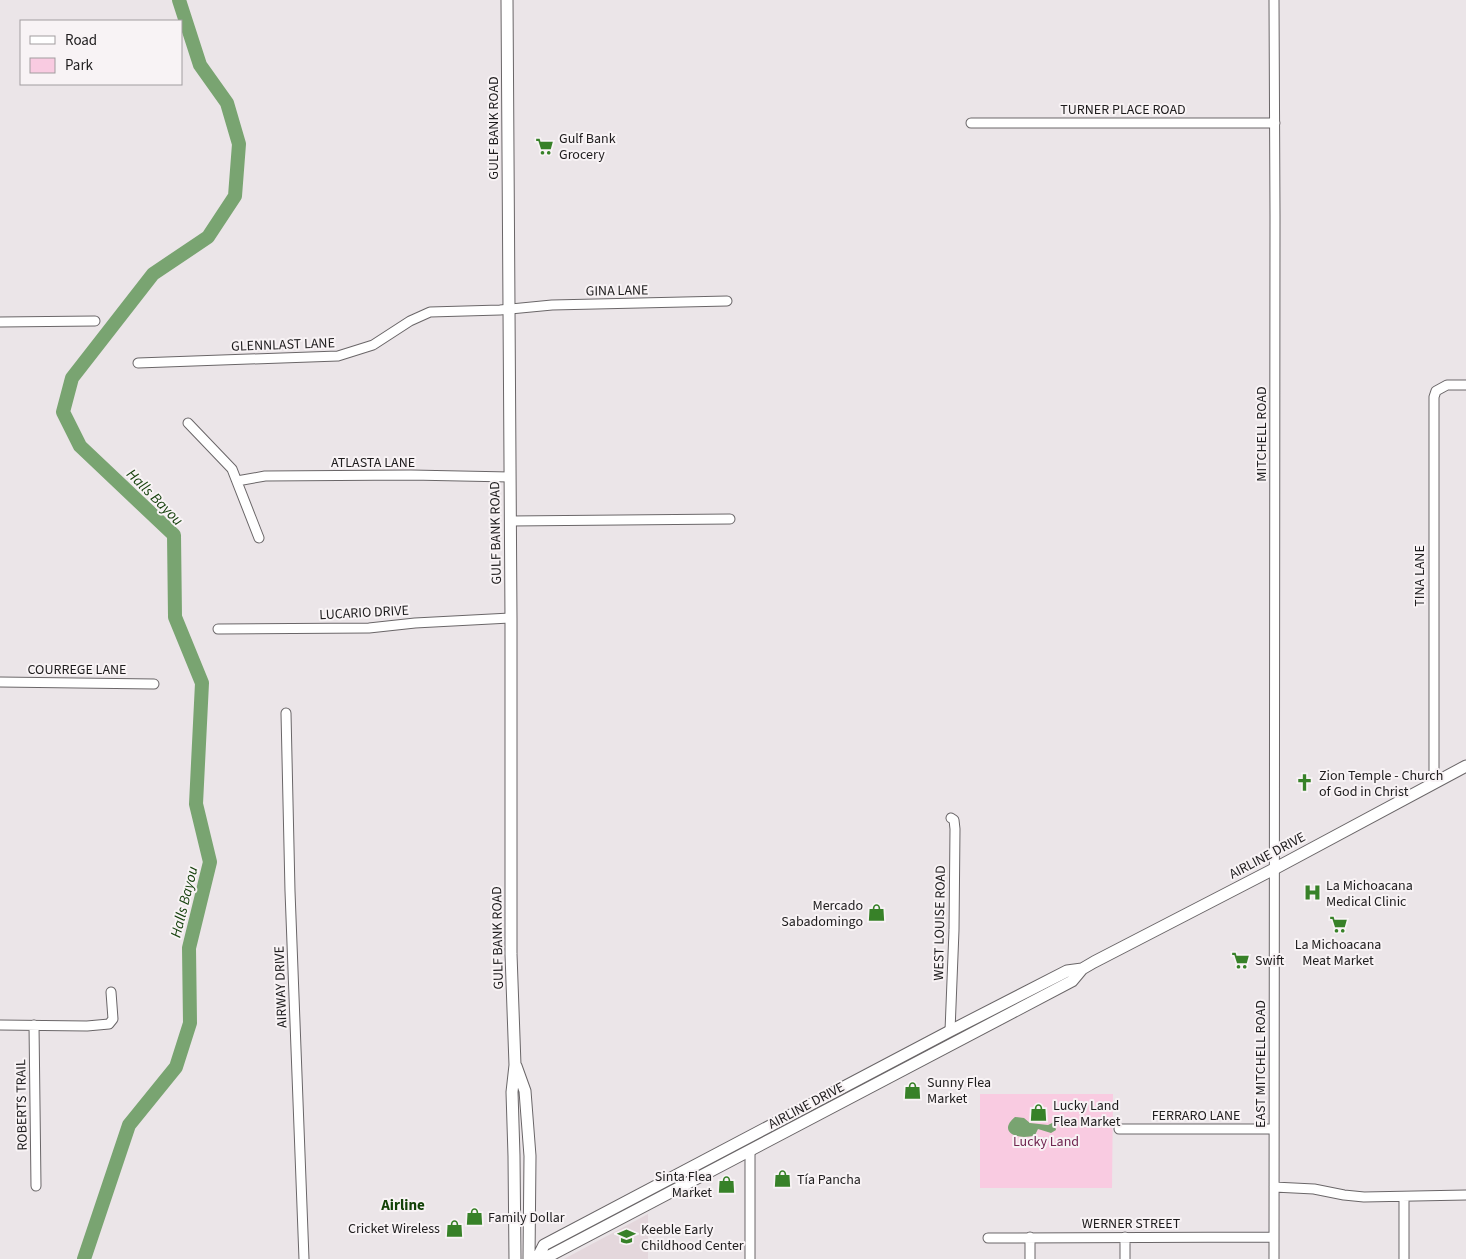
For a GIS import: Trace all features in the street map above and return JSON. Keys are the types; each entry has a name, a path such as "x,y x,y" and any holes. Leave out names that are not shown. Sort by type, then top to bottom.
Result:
{"main road":[{"name":"GULF BANK ROAD","path":"507,0 511,521 511,954 515,1065 512,1092 515,1259"},
{"name":"AIRLINE DRIVE","path":"533,1258 544,1245 950,1031 1067,971 1082,969 1466,766"},
{"name":"AIRLINE DRIVE","path":"533,1258 549,1256 967,1038 1072,981 1082,969"},
{"path":"950,1031 967,1038"},
{"name":"GULF BANK ROAD","path":"515,1065 525,1091 533,1258"}],"street":[{"name":"MITCHELL ROAD","path":"1274,0 1274,869"},
{"name":"TURNER PLACE ROAD","path":"971,123 1275,123"},
{"name":"GINA LANE","path":"508,308 552,305 727,301"},
{"name":"GLENNLAST LANE","path":"138,363 332,357 374,345 410,321 430,312 500,310 508,308"},
{"path":"0,322 95,322"},
{"name":"TINA LANE","path":"1434,783 1434,397 1436,391 1448,385 1466,384"},
{"path":"188,423 232,469 258,538"},
{"name":"ATLASTA LANE","path":"237,481 266,476 411,475 510,477"},
{"path":"511,521 730,519"},
{"name":"LUCARIO DRIVE","path":"218,629 369,628 415,623 511,618"},
{"name":"COURREGE LANE","path":"0,682 154,684"},
{"name":"AIRWAY DRIVE","path":"286,713 290,890 304,1259"},
{"name":"WEST LOUISE ROAD","path":"950,1031 955,829 954,820 951,818"},
{"name":"EAST MITCHELL ROAD","path":"1274,869 1274,1259"},
{"path":"0,1025 87,1026 109,1024 113,1019 111,992"},
{"name":"ROBERTS TRAIL","path":"34,1025 36,1186"},
{"name":"FERRARO LANE","path":"1119,1129 1274,1129"},
{"path":"750,1151 750,1259"},
{"path":"1274,1186 1314,1189 1344,1195 1466,1195"},
{"path":"1404,1196 1404,1259"},
{"path":"1125,1236 1125,1259"},
{"name":"WERNER STREET","path":"988,1238 1125,1236 1274,1237"},
{"path":"1030,1237 1030,1259"}],"shaded area":[{"path":"1015,1117 1024,1118 1030,1123 1048,1125 1054,1122 1056,1130 1051,1133 1038,1129 1035,1135 1029,1137 1017,1136 1009,1131 1008,1127"},
{"name":"Keeble Early Childhood Center","path":"648,1214 648,1259 564,1259"}],"green space":[{"name":"Lucky Land","path":"980,1094 1113,1094 1112,1188 980,1188"}],"waterway":[{"name":"Halls Bayou","path":"84,1259 129,1125 176,1067 190,1023 189,948 210,862 196,804 202,683 175,617 174,535 80,446 63,412 72,378 153,274 208,237 235,196 239,144 227,103 200,65 179,0"}],"place":[{"name":"Gulf Bank Grocery","path":"545,146"},
{"name":"Zion Temple - Church of God in Christ","path":"1305,783"},
{"name":"La Michoacana Medical Clinic","path":"1312,893"},
{"name":"Mercado Sabadomingo","path":"877,913"},
{"name":"La Michoacana Meat Market","path":"1338,924"},
{"name":"Swift","path":"1241,960"},
{"name":"Sunny Flea Market","path":"913,1090"},
{"name":"Lucky Land Flea Market","path":"1039,1113"},
{"name":"Tía Pancha","path":"783,1179"},
{"name":"Sinta Flea Market","path":"726,1184"},
{"name":"Family Dollar","path":"474,1217"},
{"name":"Cricket Wireless","path":"454,1228"},
{"name":"Keeble Early Childhood Center","path":"627,1237"}],"district":[{"name":"Airline","path":"403,1205"}]}
